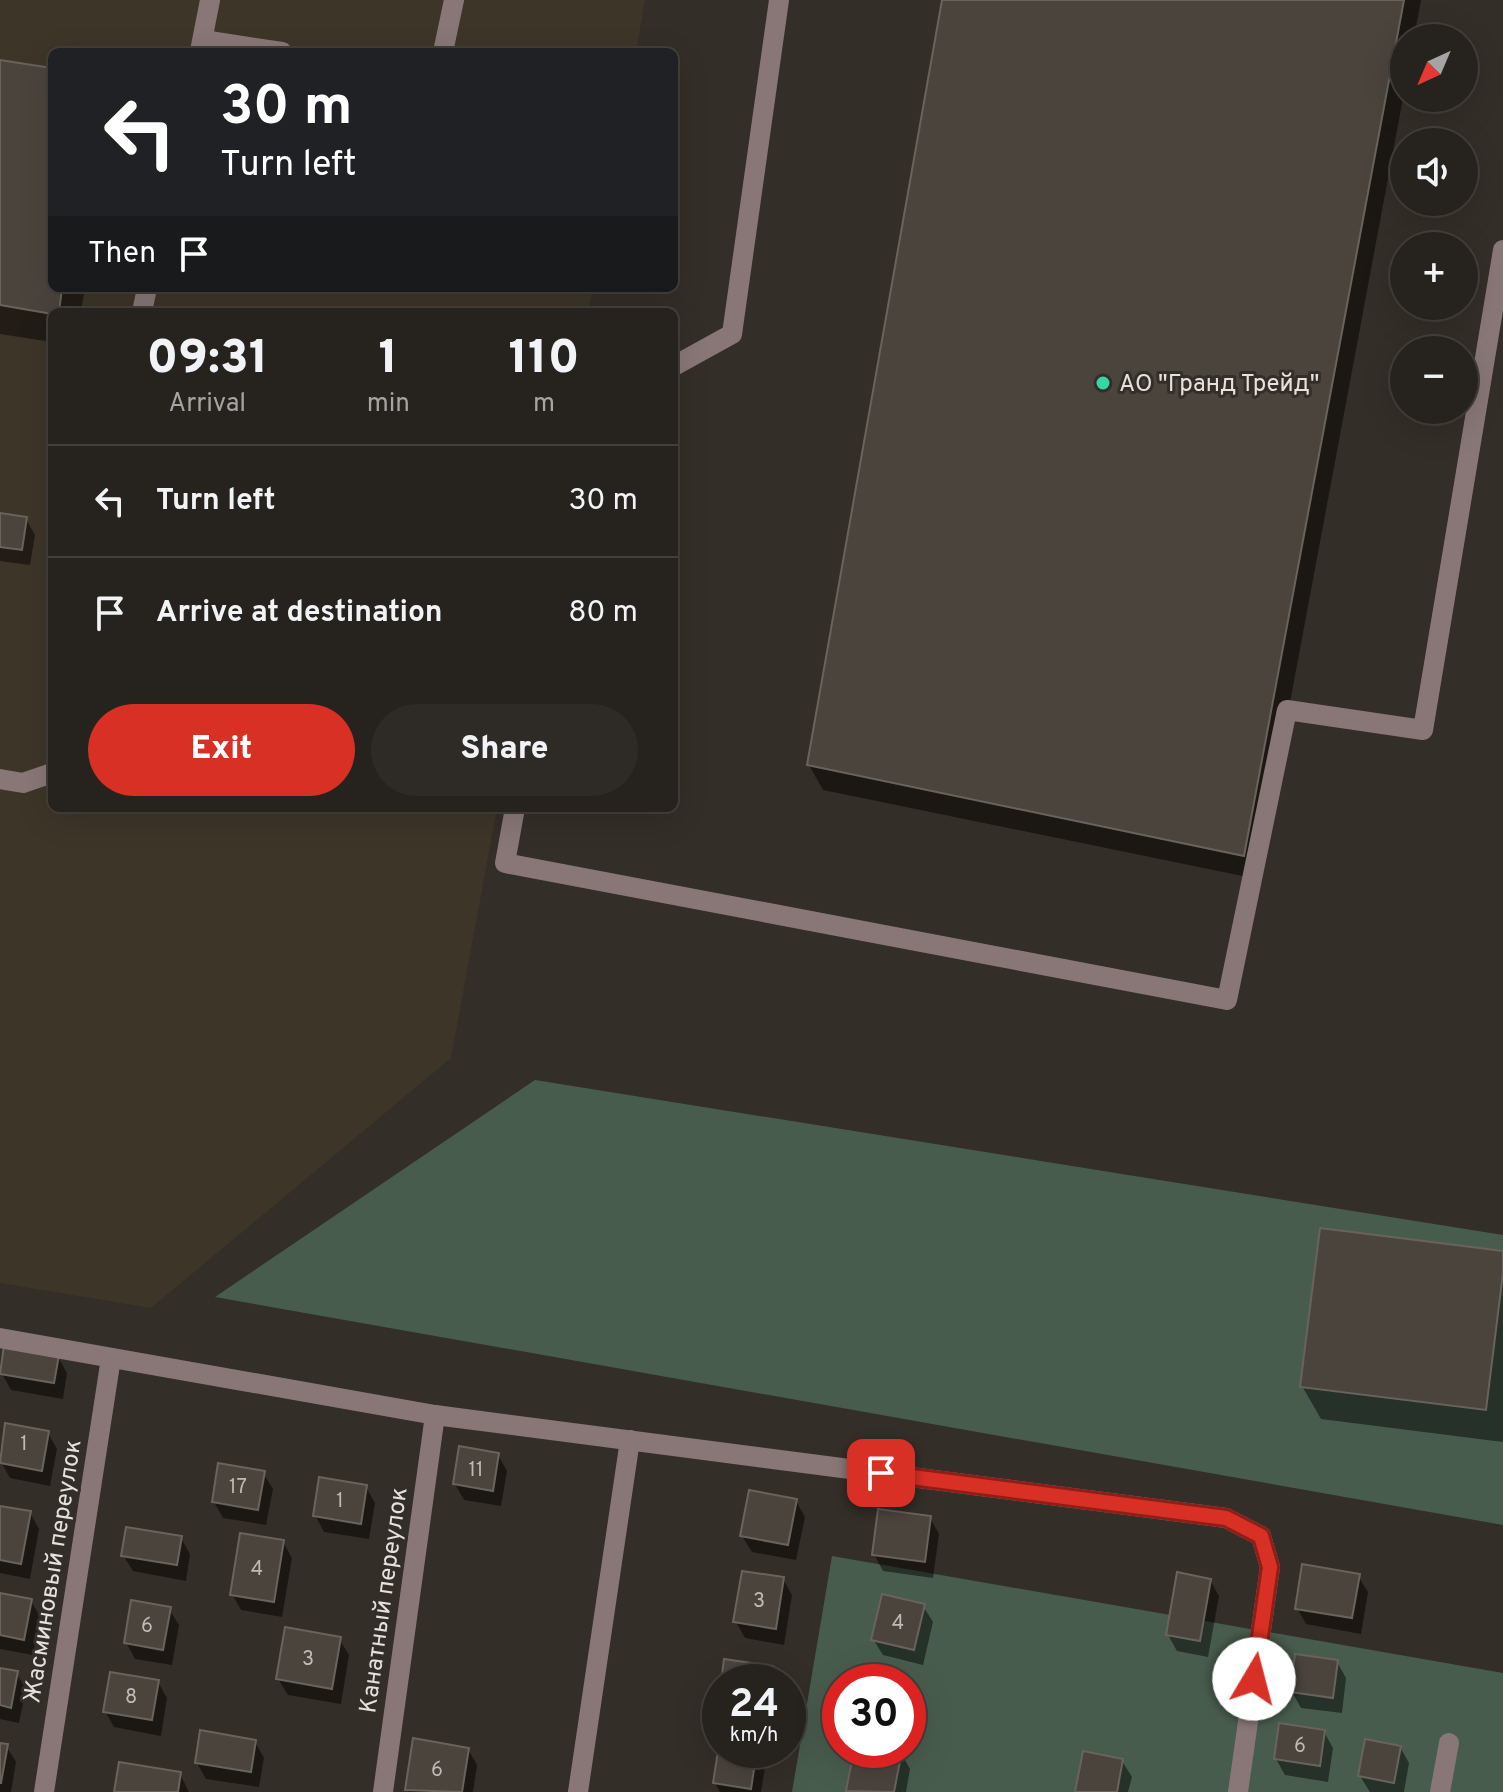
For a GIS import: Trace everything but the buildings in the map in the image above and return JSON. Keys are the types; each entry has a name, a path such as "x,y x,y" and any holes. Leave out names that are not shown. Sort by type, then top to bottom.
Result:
{"street":[{"path":"210,0 201,46 228,48"},
{"path":"444,48 454,0"},
{"path":"678,364 732,334 779,0"},
{"path":"514,812 505,863 1227,1000 1287,710 1423,730 1503,250"},
{"path":"0,779 23,783 48,774"},
{"path":"0,1338 435,1415 1226,1518 1261,1536 1270,1567 1238,1792"},
{"name":"Жасминовый переулок","path":"44,1792 111,1358"},
{"name":"Канатный переулок","path":"383,1792 435,1415"},
{"path":"578,1792 630,1440"},
{"path":"1440,1792 1449,1743"}],"shaded area":[{"path":"0,0 645,0 637,48 48,48 48,292 592,292 589,308 48,308 48,812 496,812 451,1058 151,1308 0,1283"}],"green space":[{"path":"535,1080 1503,1235 1503,1525 215,1297"},
{"path":"832,1556 1503,1673 1503,1792 792,1792 796,1768 806,1768 806,1709"}],"place":[{"name":"АО \"Гранд Трейд\"","path":"1103,383"}],"route":[{"path":"881,1473 1226,1518 1261,1536 1270,1567 1254,1679"}]}
